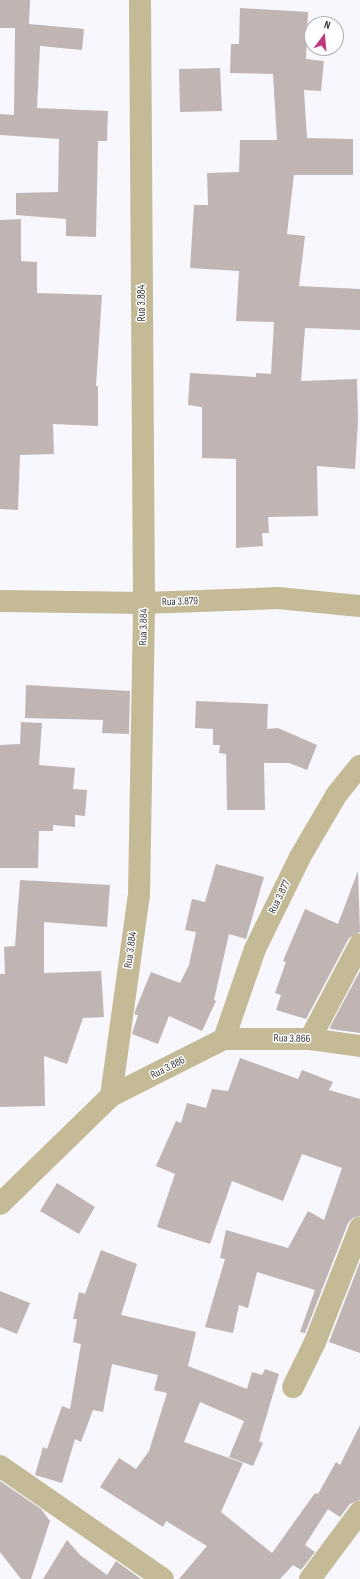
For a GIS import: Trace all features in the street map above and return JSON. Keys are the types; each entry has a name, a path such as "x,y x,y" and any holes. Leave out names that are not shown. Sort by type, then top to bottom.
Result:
{"street":[{"name":"Rua 3.884","path":"111,1096 139,895 144,603 140,0"},
{"name":"Rua 3.879","path":"0,601 144,603 278,598 360,606"},
{"name":"Rua 3.877","path":"224,1039 255,949 300,857 337,794 360,766"},
{"path":"310,1039 360,944"},
{"name":"Rua 3.886","path":"111,1096 224,1039"},
{"name":"Rua 3.866","path":"224,1039 310,1039 360,1046"},
{"path":"0,1204 111,1096"},
{"path":"293,1387 315,1342 360,1228"},
{"path":"0,1466 163,1579"},
{"path":"310,1579 360,1512"}],"building":[{"path":"0,0 30,0 29,24 84,29 82,50 40,46 37,108 108,111 107,141 98,141 96,237 66,236 66,219 16,215 16,193 58,192 59,139 0,135 0,114 14,115 15,28 0,28"},
{"path":"240,8 308,12 308,16 304,16 304,56 306,56 306,59 324,61 321,91 304,90 307,138 353,139 353,175 294,175 287,234 305,236 299,286 360,289 360,330 305,328 301,381 357,379 358,422 355,469 317,466 318,516 268,517 269,533 262,533 263,546 236,548 236,459 202,458 202,407 188,405 190,373 256,377 256,373 271,374 274,322 236,321 239,271 190,268 194,205 208,205 207,173 239,172 240,140 277,140 273,74 230,73 231,44 239,44"},
{"path":"220,68 222,111 180,112 179,69"},
{"path":"21,219 21,261 37,262 37,293 102,295 96,386 98,386 98,426 53,424 54,454 20,455 18,510 0,509 0,220"},
{"path":"26,685 130,691 129,734 102,733 103,720 25,718"},
{"path":"196,701 268,704 267,729 278,728 317,745 307,770 289,763 264,763 265,810 227,810 226,754 219,753 220,745 213,745 213,729 195,728"},
{"path":"21,722 42,723 39,765 75,768 73,789 87,790 85,816 75,815 75,827 53,825 53,831 39,831 38,868 0,868 0,745 20,744"},
{"path":"216,864 264,877 246,939 229,934 214,1000 216,1001 202,1031 169,1016 158,1044 132,1034 138,1015 135,1015 135,1011 151,972 180,983 189,965 196,932 185,930 192,899 205,902"},
{"path":"358,871 360,932 349,938 306,1019 276,1010 281,995 275,993 286,962 283,961 305,909 338,924"},
{"path":"20,880 110,885 107,927 44,922 44,973 101,971 104,1017 83,1018 67,1064 44,1056 45,1106 0,1107 0,974 5,974 4,947 15,946"},
{"path":"360,971 360,1033 331,1029 330,1027"},
{"path":"240,1058 298,1079 302,1070 333,1082 329,1090 360,1099 360,1216 353,1218 348,1223 305,1333 300,1332 315,1290 257,1272 248,1308 239,1305 233,1333 205,1327 225,1259 220,1258 226,1230 288,1248 308,1211 324,1220 342,1168 302,1154 283,1201 232,1181 210,1244 157,1227 175,1174 156,1166 176,1121 181,1123 187,1103 206,1108 212,1089 228,1091"},
{"path":"57,1183 95,1207 79,1234 40,1211"},
{"path":"101,1250 137,1264 121,1315 196,1332 188,1366 247,1389 252,1372 262,1375 265,1369 279,1374 259,1441 263,1443 253,1466 229,1457 244,1421 200,1402 184,1442 243,1463 221,1512 272,1553 315,1493 318,1494 336,1462 340,1465 360,1425 360,1500 350,1504 340,1517 328,1509 305,1545 315,1552 301,1570 293,1565 280,1579 179,1579 207,1546 166,1521 163,1527 100,1487 119,1458 136,1469 149,1451 167,1393 154,1390 158,1375 112,1364 103,1412 93,1410 81,1442 75,1439 62,1483 35,1475 43,1447 47,1449 62,1406 70,1409 81,1344 73,1342 77,1319 73,1319 79,1292 85,1294"},
{"path":"360,1262 360,1353 329,1342"},
{"path":"0,1291 30,1303 17,1334 0,1327"},
{"path":"0,1481 41,1509 50,1521 31,1579 21,1579 0,1552"},
{"path":"67,1540 80,1555 107,1575 116,1561 141,1579 43,1579"}]}
